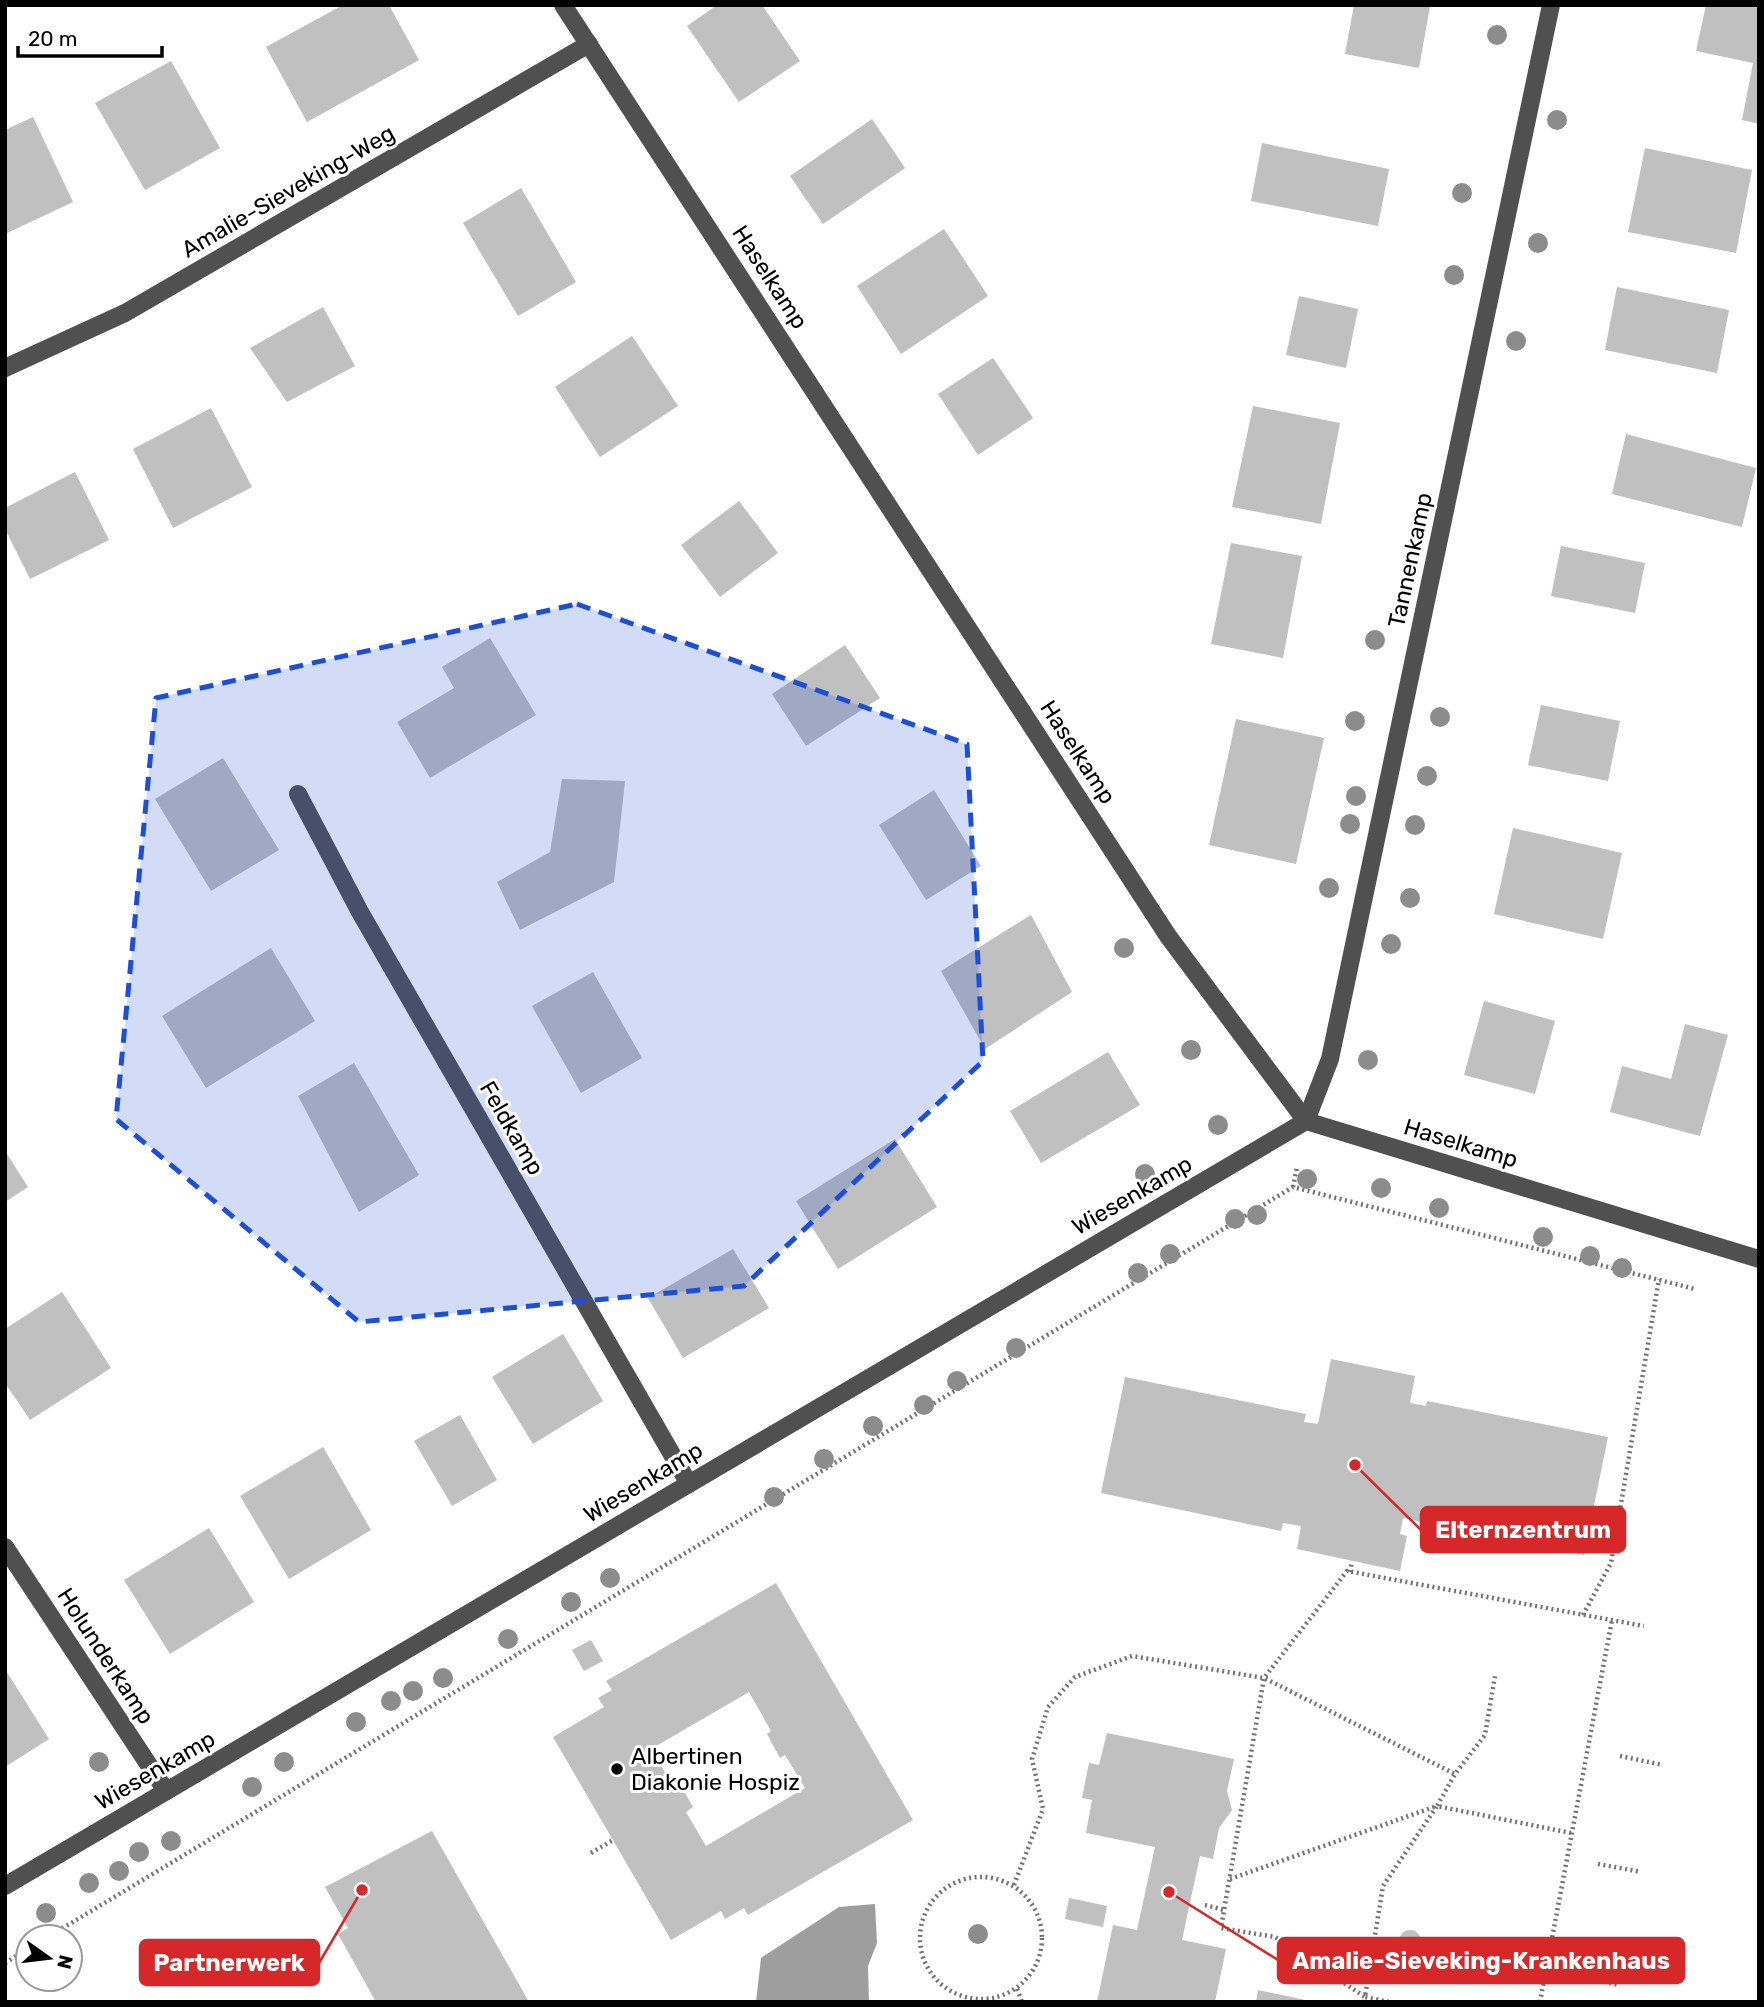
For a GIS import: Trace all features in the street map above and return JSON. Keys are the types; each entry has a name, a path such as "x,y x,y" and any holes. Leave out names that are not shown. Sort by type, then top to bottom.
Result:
{"street":[{"name":"Haselkamp","path":"563,5 1168,936 1306,1121 1759,1259"},
{"name":"Tannenkamp","path":"1306,1121 1330,1059 1551,5"},
{"name":"Amalie-Sieveking-Weg","path":"5,368 125,313 589,44"},
{"name":"Feldkamp","path":"298,794 360,912 689,1484"},
{"name":"Wiesenkamp","path":"5,1886 1306,1121"},
{"name":"Holunderkamp","path":"5,1547 166,1791"}],"path":[{"path":"71,1923 1293,1187 1695,1289"},
{"path":"1583,1615 1611,1563 1659,1279"},
{"path":"1350,1572 1352,1561"},
{"path":"1389,2002 1365,1999 1275,1937 1221,1928 1265,1678 1347,1571 1644,1626"},
{"path":"1540,2002 1612,1620"},
{"path":"1014,1885 1043,1809 1032,1759 1048,1707 1075,1677 1132,1656 1265,1678 1455,1774"},
{"path":"1365,1999 1383,1886 1455,1774 1485,1735 1495,1676"},
{"path":"1620,1756 1663,1765"},
{"path":"1229,1880 1437,1805 1572,1833"},
{"path":"591,1853 613,1840"},
{"path":"1598,1864 1641,1872"},
{"path":"985,1877 1014,1885 1029,1899 1039,1916 1043,1936 1040,1956 1031,1974 1017,1989 988,1999 957,1996 940,1985 927,1969 920,1950 919,1929 926,1910 937,1893 954,1881 985,1877"},
{"path":"1205,1905 1224,1910"},
{"path":"1371,1955 1399,1944"},
{"path":"1577,1976 1619,1985"},
{"path":"1017,1989 1022,2002"}],"highlighted area":[{"path":"577,604 967,744 983,1061 744,1286 359,1322 116,1119 156,698"}],"shaded area":[{"path":"875,1904 877,1943 868,1966 869,2002 756,2002 761,1958 839,1907"}],"building":[{"path":"343,5 389,5 419,60 307,122 266,47"},
{"path":"717,5 762,5 800,61 739,102 687,26"},
{"path":"1354,5 1430,6 1419,68 1345,54"},
{"path":"1706,5 1759,5 1759,124 1742,120 1753,63 1696,51"},
{"path":"171,61 220,148 145,190 95,103"},
{"path":"33,117 73,202 5,234 5,130"},
{"path":"872,119 905,168 823,224 790,176"},
{"path":"1262,143 1389,169 1378,226 1251,201"},
{"path":"1645,148 1752,170 1736,253 1628,232"},
{"path":"521,188 576,282 518,316 463,223"},
{"path":"944,229 988,296 901,354 857,286"},
{"path":"1617,287 1729,310 1717,373 1605,350"},
{"path":"1299,296 1358,309 1346,368 1286,355"},
{"path":"323,307 355,366 287,402 250,348"},
{"path":"632,336 678,406 600,457 555,387"},
{"path":"993,358 1033,418 978,455 938,394"},
{"path":"1253,406 1340,423 1321,524 1232,507"},
{"path":"211,408 252,487 173,528 133,449"},
{"path":"1626,434 1756,468 1742,527 1612,494"},
{"path":"75,472 109,540 30,579 5,529 5,508"},
{"path":"739,501 778,553 720,597 681,545"},
{"path":"1231,543 1302,556 1283,658 1211,644"},
{"path":"1561,546 1645,563 1635,613 1551,596"},
{"path":"490,638 536,715 430,778 397,722 454,688 442,667"},
{"path":"845,645 880,698 806,746 772,694"},
{"path":"1541,705 1620,721 1608,781 1528,765"},
{"path":"1236,719 1324,738 1296,864 1209,845"},
{"path":"223,758 279,850 211,891 155,799"},
{"path":"562,779 625,781 614,882 520,930 497,882 550,852"},
{"path":"934,790 981,866 926,900 879,825"},
{"path":"1513,828 1622,853 1603,939 1494,914"},
{"path":"1031,915 1072,992 985,1049 941,971"},
{"path":"271,948 315,1021 206,1088 162,1016"},
{"path":"593,972 642,1058 581,1093 532,1006"},
{"path":"1484,1001 1555,1021 1535,1094 1464,1075"},
{"path":"1685,1024 1728,1035 1700,1136 1610,1112 1622,1066 1671,1079"},
{"path":"1108,1052 1140,1105 1041,1163 1010,1111"},
{"path":"354,1063 419,1175 359,1212 298,1096"},
{"path":"895,1139 937,1207 838,1269 796,1201"},
{"path":"5,1151 28,1187 5,1202"},
{"path":"733,1249 769,1308 683,1358 648,1298"},
{"path":"62,1292 111,1368 30,1420 5,1383 5,1329"},
{"path":"563,1334 603,1401 533,1444 492,1377"},
{"path":"1331,1359 1415,1376 1410,1403 1426,1406 1427,1401 1608,1437 1584,1555 1403,1518 1400,1534 1407,1536 1400,1571 1297,1549 1301,1526 1283,1523 1281,1531 1101,1493 1125,1377 1306,1414 1304,1422 1318,1424"},
{"path":"460,1415 497,1480 452,1506 414,1441"},
{"path":"323,1447 371,1530 289,1579 240,1496"},
{"path":"209,1528 254,1602 170,1654 124,1580"},
{"name":"Albertinen Diakonie Hospiz","path":"776,1583 913,1820 748,1915 744,1908 725,1919 721,1911 671,1940 553,1737 604,1707 598,1698 612,1690 606,1681","holes":["749,1692 771,1731 767,1734 780,1758 785,1755 805,1788 706,1846 686,1812 693,1807 678,1781 672,1784 651,1749"]},
{"path":"591,1640 603,1661 584,1671 572,1650"},
{"path":"5,1669 49,1739 5,1767"},
{"path":"1107,1733 1234,1759 1227,1791 1232,1810 1219,1828 1213,1859 1200,1856 1182,1940 1226,1949 1215,2002 1097,2002 1113,1925 1137,1930 1155,1847 1086,1833 1092,1800 1082,1798 1089,1763 1099,1765"},
{"path":"432,1831 529,2002 376,2002 338,1934 348,1928 325,1887"},
{"path":"1069,1898 1107,1906 1103,1927 1065,1919"},
{"path":"1410,1930 1418,1933 1421,1941 1418,1949 1410,1952 1402,1949 1399,1941 1402,1933"},
{"path":"1258,1990 1310,2001 1310,2002 1256,2002"}],"place":[{"name":"Elternzentrum","path":"1355,1465"},
{"name":"Albertinen Diakonie Hospiz","path":"617,1769"},
{"name":"Partnerwerk","path":"362,1890"},
{"name":"Amalie-Sieveking-Krankenhaus","path":"1169,1892"}]}
